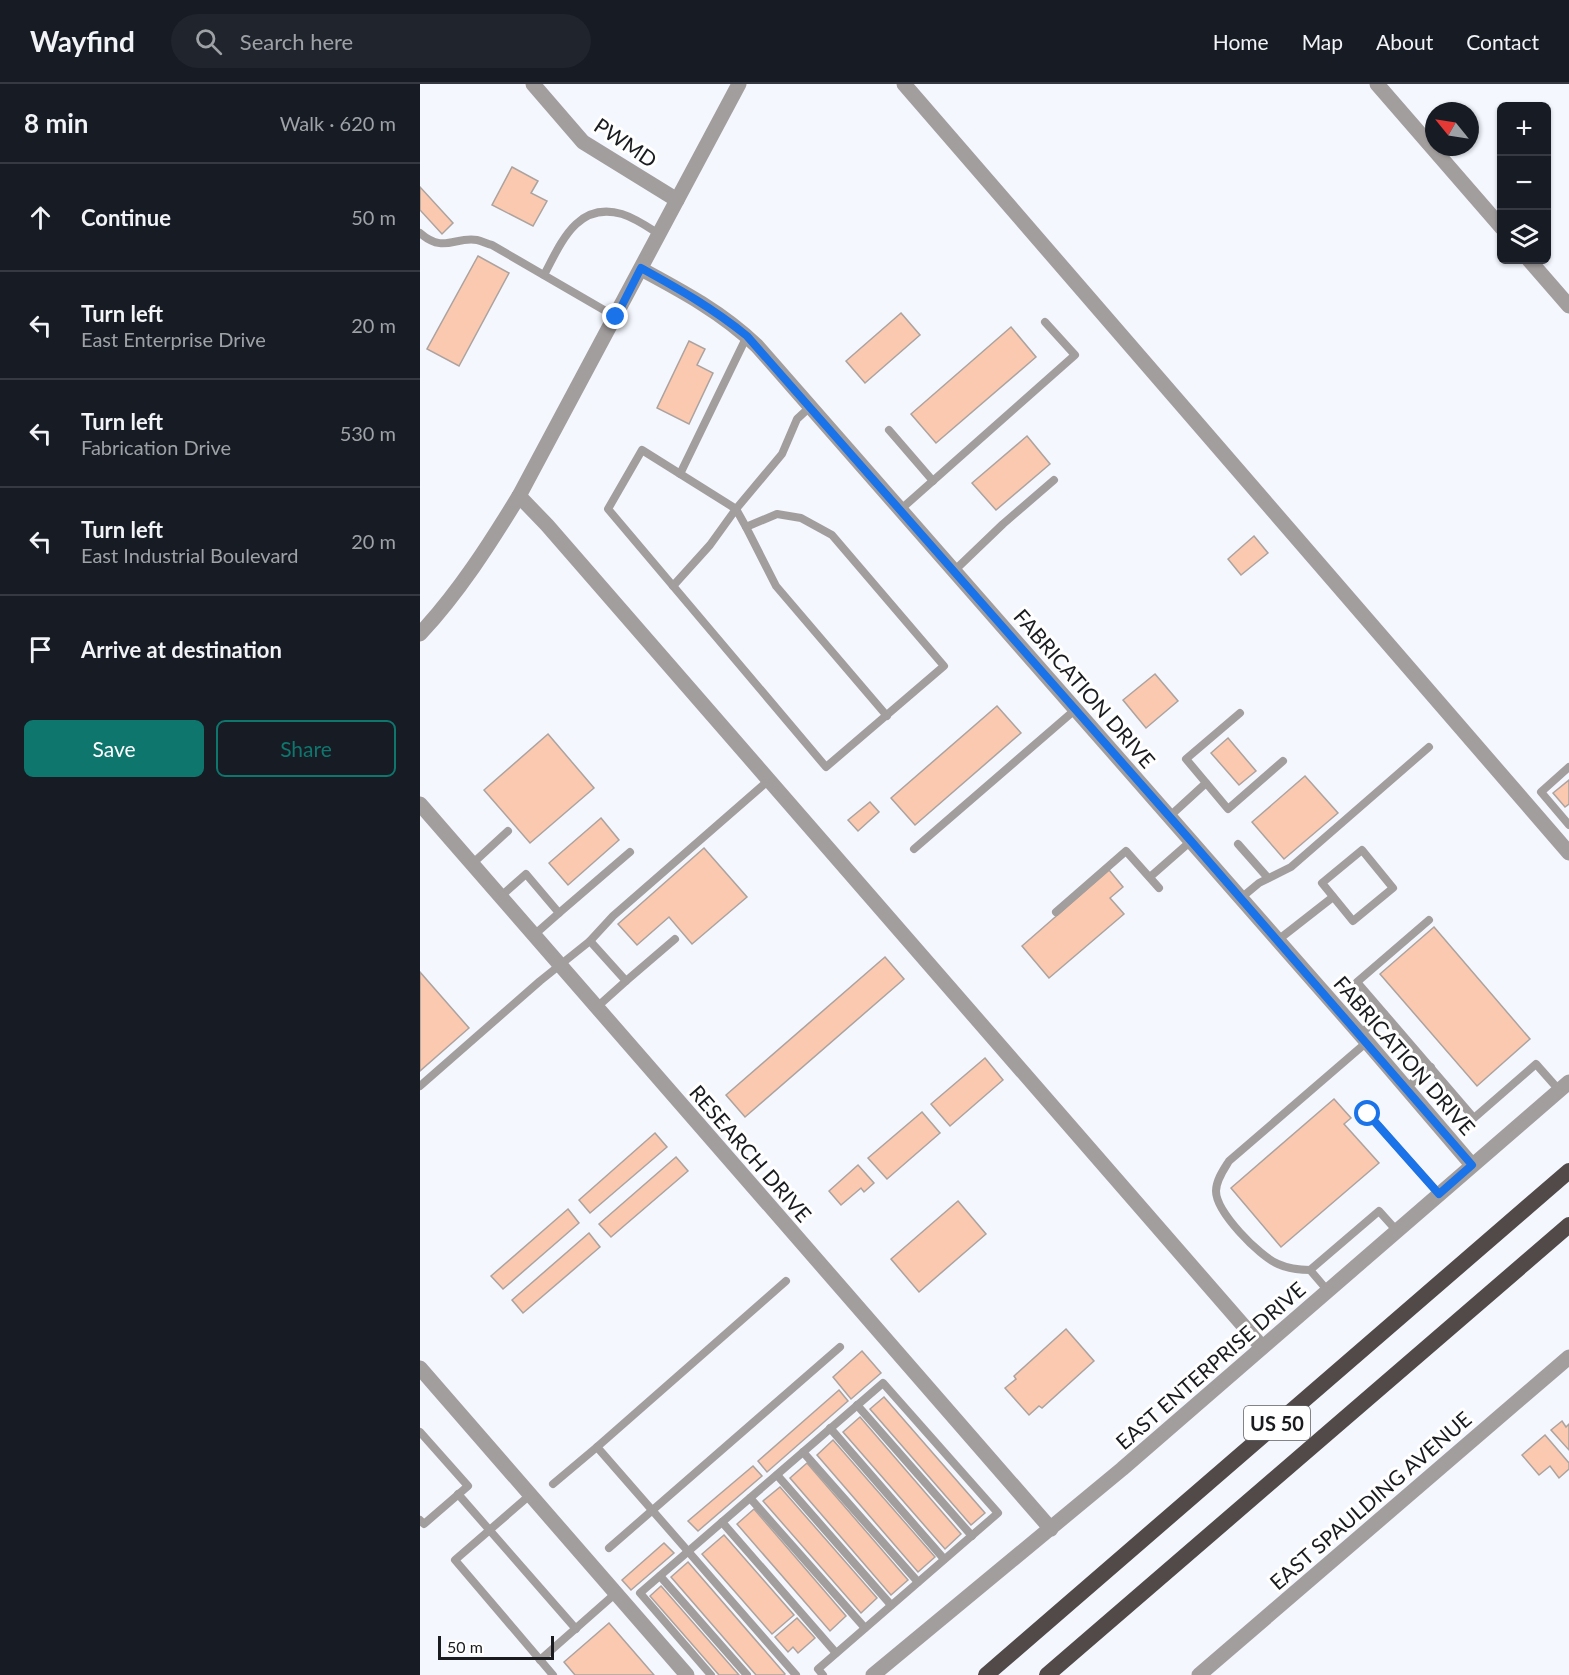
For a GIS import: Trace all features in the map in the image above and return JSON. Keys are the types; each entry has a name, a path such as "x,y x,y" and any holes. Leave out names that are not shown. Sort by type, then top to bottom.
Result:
{"highway":[{"name":"US 50","path":"986,1675 1569,1171"},
{"name":"US 50","path":"1047,1675 1569,1225"}],"street":[{"name":"PWMD","path":"533,84 583,142 677,200"},
{"path":"420,634 481,557 519,496 739,84"},
{"path":"904,84 1569,853"},
{"path":"1377,84 1497,222"},
{"path":"1532,264 1569,306"},
{"name":"FABRICATION DRIVE","path":"641,268 696,299 747,336 1170,816 1472,1165"},
{"path":"519,496 547,525 1262,1347"},
{"name":"RESEARCH DRIVE","path":"423,813 472,864 1051,1529"},
{"name":"EAST ENTERPRISE DRIVE","path":"873,1675 1051,1529 1564,1086"},
{"name":"EAST SPAULDING AVENUE","path":"1199,1675 1569,1357"},
{"path":"420,1368 687,1675"}],"lane":[{"path":"544,275 569,230 587,216 606,211 625,214 659,234"},
{"path":"420,233 434,243 452,244 476,240 492,245 616,317"},
{"path":"900,510 1075,355 1045,322"},
{"path":"680,474 747,336"},
{"path":"673,586 710,545 736,509 782,454 797,419 810,407"},
{"path":"890,430 933,481"},
{"path":"746,526 777,514 801,518 832,535 944,666 887,716 826,767 608,509 642,450 736,509 776,586 887,716"},
{"path":"954,571 1054,480"},
{"path":"914,849 1076,709"},
{"path":"1240,712 1186,759 1228,809 1283,761"},
{"path":"1241,898 1258,883 1291,867 1429,747"},
{"path":"1568,821 1541,792 1569,767"},
{"path":"420,1086 540,981 590,941 613,916 769,780"},
{"path":"1170,816 1206,783"},
{"path":"472,864 508,831"},
{"path":"1150,878 1191,841"},
{"path":"1238,844 1268,878"},
{"path":"1362,850 1393,888 1353,921 1333,897 1322,883 1362,850"},
{"path":"1056,912 1126,851 1160,888"},
{"path":"534,936 630,852"},
{"path":"500,897 526,874 559,913"},
{"path":"1278,940 1333,897"},
{"path":"1429,920 1358,982 1384,1014 1474,1118 1536,1064 1564,1086"},
{"path":"597,1007 675,939"},
{"path":"590,941 626,981"},
{"path":"1384,1014 1364,1038 1229,1161 1220,1174 1216,1191 1224,1214 1260,1252 1276,1264 1295,1270 1310,1270 1379,1211 1397,1231"},
{"path":"1406,1088 1431,1068"},
{"path":"1368,1114 1439,1194"},
{"path":"1310,1270 1328,1291"},
{"path":"553,1484 786,1281"},
{"path":"609,1548 840,1347"},
{"path":"711,1675 640,1593 883,1383 998,1513 818,1669 823,1675"},
{"path":"857,1405 972,1536"},
{"path":"830,1428 944,1559"},
{"path":"420,1433 468,1486 424,1524 420,1520"},
{"path":"597,1447 796,1675"},
{"path":"803,1452 918,1582"},
{"path":"777,1475 891,1605"},
{"path":"458,1494 576,1629"},
{"path":"530,1495 455,1560 553,1675"},
{"path":"750,1498 865,1628"},
{"path":"722,1522 836,1653"},
{"path":"660,1576 747,1675"},
{"path":"540,1660 616,1593"}],"building":[{"path":"512,167 538,181 531,193 547,201 533,226 492,205"},
{"path":"420,187 453,223 442,234 420,210"},
{"path":"478,256 509,273 459,366 427,349"},
{"path":"901,313 920,335 865,383 846,361"},
{"path":"1011,327 1036,357 936,443 911,414"},
{"path":"689,341 705,349 697,365 713,373 689,424 657,408"},
{"path":"1027,436 1050,464 996,510 972,483"},
{"path":"1254,536 1268,553 1241,575 1228,559"},
{"path":"1155,674 1178,701 1146,728 1123,700"},
{"path":"997,706 1021,733 915,825 891,798"},
{"path":"548,734 594,788 530,843 484,790"},
{"path":"1228,738 1256,771 1239,785 1211,753"},
{"path":"1305,776 1338,813 1284,859 1252,822"},
{"path":"1569,780 1569,804 1565,807 1553,793"},
{"path":"870,802 879,812 858,831 848,820"},
{"path":"601,818 619,840 568,885 549,863"},
{"path":"704,848 747,897 692,944 669,917 637,945 618,924"},
{"path":"1109,870 1123,887 1110,898 1124,914 1049,978 1022,946"},
{"path":"1434,927 1530,1039 1477,1086 1380,974"},
{"path":"885,957 904,979 745,1117 726,1095"},
{"path":"420,972 469,1028 420,1071"},
{"path":"985,1058 1003,1080 950,1126 931,1104"},
{"path":"1334,1099 1351,1118 1344,1124 1379,1163 1281,1247 1231,1188"},
{"path":"922,1112 940,1133 887,1179 868,1158"},
{"path":"655,1133 667,1147 590,1213 579,1200"},
{"path":"676,1157 688,1171 611,1237 599,1224"},
{"path":"858,1165 874,1183 864,1192 861,1188 841,1205 829,1191"},
{"path":"958,1201 986,1234 919,1292 891,1259"},
{"path":"568,1209 579,1223 503,1289 491,1276"},
{"path":"589,1233 600,1247 523,1313 512,1300"},
{"path":"1066,1329 1094,1361 1042,1408 1039,1406 1029,1415 1005,1388 1016,1379 1014,1376"},
{"path":"862,1351 881,1373 851,1399 833,1377"},
{"path":"839,1390 848,1401 767,1472 758,1461"},
{"path":"884,1397 985,1513 971,1525 870,1409"},
{"path":"860,1417 961,1534 945,1549 843,1432"},
{"path":"1562,1421 1566,1427 1569,1424 1569,1450 1551,1430"},
{"path":"1545,1435 1569,1463 1569,1469 1559,1478 1550,1466 1539,1475 1522,1455"},
{"path":"833,1440 935,1557 918,1572 817,1455"},
{"path":"807,1463 908,1580 891,1595 790,1478"},
{"path":"753,1466 762,1476 698,1531 688,1521"},
{"path":"780,1487 877,1598 861,1613 763,1501"},
{"path":"754,1509 846,1616 830,1631 737,1524"},
{"path":"724,1535 794,1615 772,1634 702,1554"},
{"path":"664,1543 674,1553 631,1590 622,1580"},
{"path":"688,1562 784,1675 756,1675 671,1577"},
{"path":"661,1586 739,1675 719,1675 650,1596"},
{"path":"797,1618 815,1638 798,1653 793,1647 788,1652 775,1637"},
{"path":"609,1623 654,1675 575,1675 564,1662"}],"route":[{"path":"616,317 641,268 696,299 747,336 1360,1034 1472,1165 1439,1194 1368,1114"}]}
